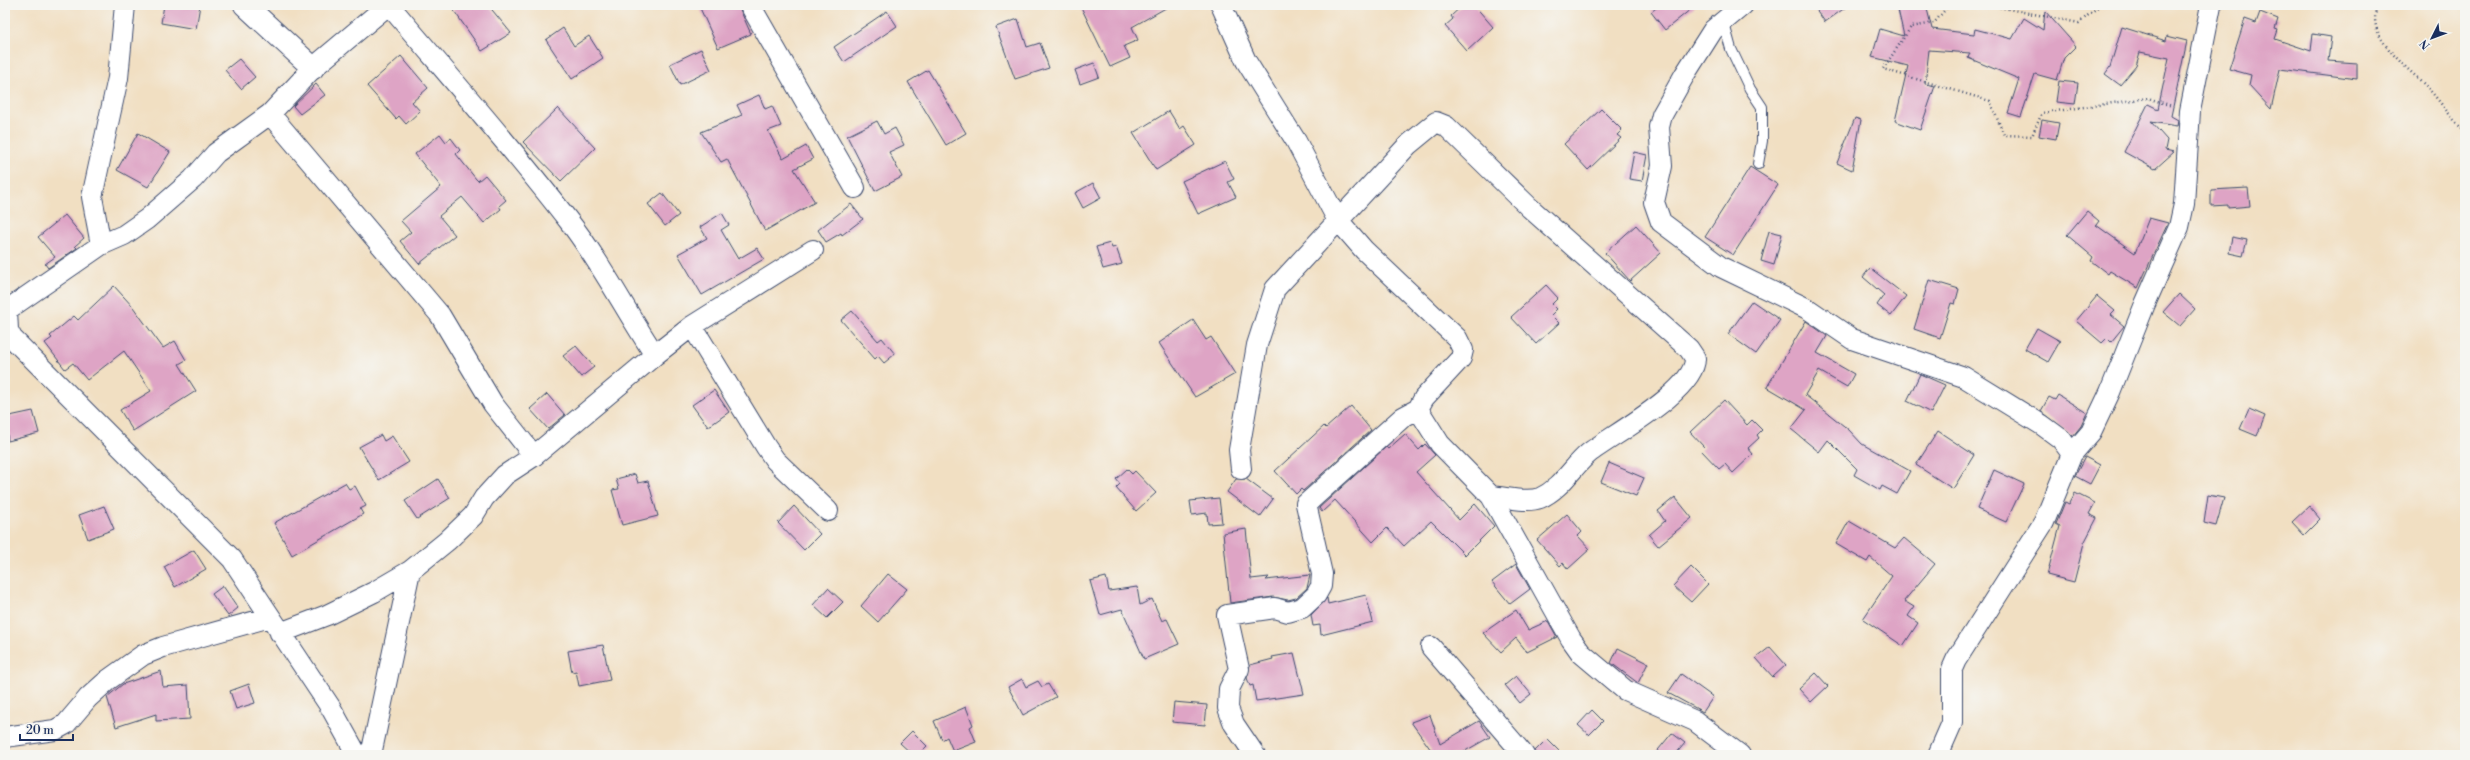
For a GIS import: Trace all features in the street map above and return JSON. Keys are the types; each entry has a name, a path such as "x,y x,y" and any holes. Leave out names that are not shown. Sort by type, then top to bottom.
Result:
{"street":[{"path":"101,245 92,198 118,78 125,5"},
{"path":"245,5 313,68"},
{"path":"358,755 331,708 232,559 9,337 7,310 101,245 124,236 147,219 193,179 216,153 270,114 313,68 388,5 568,220 599,264 626,311 655,355"},
{"path":"750,5 855,188"},
{"path":"1221,5 1246,61 1296,141 1337,220 1373,259 1457,338 1463,350 1461,358 1424,398 1418,409 1403,417 1306,504 1322,574 1321,586 1316,595 1302,608 1288,612 1275,608 1227,615 1239,669 1229,689 1228,708 1234,724 1255,755"},
{"path":"1743,5 1723,20 1713,30 1662,115 1659,127 1662,166 1654,202 1660,222 1721,267 1808,309 1852,339 1964,377 2061,439 2072,454"},
{"path":"1938,755 1952,723 1952,669 1956,660 2044,522 2072,454 2078,450 2091,432 2110,392 2145,304 2180,227 2184,204 2190,111 2210,5"},
{"path":"270,114 440,315 493,404 534,456"},
{"path":"1241,469 1239,450 1258,345 1276,289 1337,220 1408,145 1436,122 1446,126 1530,208 1693,353 1696,365 1692,372 1652,412 1631,424 1589,453 1553,491 1539,498 1492,496"},
{"path":"5,737 55,730 66,724 103,684 144,655 163,647 327,615 374,592 410,571 447,541 473,516 484,498 505,475 534,456 655,355 692,326 814,250"},
{"path":"692,326 775,460 828,511"},
{"path":"1418,409 1440,444 1492,496 1553,609 1581,653 1624,690 1695,721 1740,755"},
{"path":"371,755 410,571"},
{"path":"1431,647 1524,755"}],"lane":[{"path":"1723,20 1731,49 1750,89 1762,107 1762,141 1758,164"}],"path":[{"path":"1949,5 1934,23 1911,27 1883,69 1990,101 2004,135 2032,136 2042,112 2148,98 2190,111"},
{"path":"1988,5 2078,23 2100,5"},
{"path":"2380,5 2376,10 2377,31 2395,58 2426,86 2465,132"}],"building":[{"path":"164,5 200,5 196,29 161,23"},
{"path":"450,5 488,5 511,33 482,51"},
{"path":"708,5 738,5 751,34 718,48 700,8"},
{"path":"1080,5 1171,5 1132,27 1138,40 1124,46 1130,58 1110,67"},
{"path":"1463,5 1474,5 1493,27 1467,51 1445,26 1453,19 1451,16"},
{"path":"1660,5 1696,5 1665,30 1651,12"},
{"path":"1813,5 1849,5 1825,22"},
{"path":"1897,5 1926,5 1932,29 1974,34 1975,29 2012,39 2024,18 2043,30 2045,11 2076,46 2064,58 2057,80 2035,74 2021,117 2008,113 2019,79 1968,58 1970,53 1929,50 1925,84 1935,86 1920,130 1895,121 1908,66 1872,57 1880,29 1904,36"},
{"path":"887,11 897,26 844,62 834,47"},
{"path":"2260,12 2278,19 2275,29 2278,30 2275,39 2311,51 2313,34 2331,37 2328,61 2357,63 2357,79 2280,69 2271,109 2249,85 2251,75 2229,69 2245,19 2256,23"},
{"path":"1018,19 1027,47 1040,43 1049,68 1015,79 996,27"},
{"path":"2122,27 2166,41 2167,36 2187,41 2171,116 2178,120 2177,126 2151,122 2167,140 2165,150 2174,152 2155,169 2124,152 2148,104 2158,109 2169,58 2140,52 2136,66 2120,85 2105,74 2110,67"},
{"path":"563,28 574,46 589,36 603,58 572,79 546,40"},
{"path":"701,49 711,70 680,85 670,64"},
{"path":"401,56 428,88 412,102 420,111 406,124 399,116 396,119 367,86"},
{"path":"239,59 255,77 241,89 225,70"},
{"path":"1094,63 1099,77 1080,84 1075,70"},
{"path":"928,70 966,133 946,145 908,82"},
{"path":"2059,81 2078,83 2075,104 2056,102"},
{"path":"316,84 325,95 300,114 293,106"},
{"path":"759,95 765,109 772,106 781,126 768,131 783,159 806,146 813,159 794,169 815,202 765,231 727,159 721,162 701,132 742,115 737,105"},
{"path":"558,108 595,148 561,181 523,142"},
{"path":"1601,109 1622,130 1617,135 1621,138 1588,170 1564,144"},
{"path":"1169,111 1180,129 1184,126 1196,145 1156,170 1133,133"},
{"path":"1855,118 1861,120 1852,170 1837,163"},
{"path":"2042,120 2059,123 2056,139 2039,136"},
{"path":"877,121 884,134 895,128 904,145 889,152 902,177 875,191 847,136"},
{"path":"138,133 170,152 148,187 117,170"},
{"path":"440,134 446,142 451,138 460,150 456,154 478,181 485,175 506,200 499,206 501,209 484,223 462,197 439,216 455,235 419,264 400,241 411,232 401,221 441,187 415,154"},
{"path":"1634,152 1647,155 1642,181 1629,179"},
{"path":"1225,161 1234,179 1228,182 1236,197 1198,214 1182,181"},
{"path":"1750,167 1778,185 1733,255 1705,237"},
{"path":"1093,183 1101,198 1083,208 1075,193"},
{"path":"2248,188 2250,206 2228,208 2228,205 2211,206 2211,190"},
{"path":"662,193 679,215 665,226 648,204"},
{"path":"851,204 863,219 842,235 841,233 826,242 818,230"},
{"path":"2087,211 2099,221 2096,225 2135,253 2149,218 2168,223 2138,288 2110,271 2108,274 2091,261 2093,257 2067,235"},
{"path":"722,213 729,225 721,230 738,259 757,248 764,259 702,295 678,254 707,238 700,227"},
{"path":"65,215 84,238 75,246 77,248 48,268 45,264 55,257 38,237"},
{"path":"1636,225 1661,253 1630,281 1605,253"},
{"path":"1769,231 1782,234 1774,265 1761,261"},
{"path":"2232,237 2247,240 2243,256 2229,253"},
{"path":"1110,243 1112,248 1116,247 1122,264 1103,269 1096,247"},
{"path":"1870,268 1906,296 1891,316 1877,305 1884,295 1863,277"},
{"path":"1929,280 1959,289 1955,304 1951,303 1940,338 1914,329"},
{"path":"1546,285 1558,298 1552,304 1557,309 1551,315 1559,323 1536,344 1511,317"},
{"path":"114,286 133,307 163,348 175,341 186,360 179,364 196,391 133,431 120,410 151,391 124,351 87,380 73,363 65,369 45,343 52,338 50,336 74,316 78,320"},
{"path":"2179,294 2195,309 2180,326 2163,312"},
{"path":"2097,296 2115,311 2111,315 2124,326 2111,342 2107,338 2102,343 2076,321"},
{"path":"1752,301 1780,320 1756,354 1728,334"},
{"path":"852,311 878,341 882,338 895,354 884,363 878,356 875,359 841,320"},
{"path":"1193,320 1206,340 1211,337 1235,374 1195,397 1159,343"},
{"path":"1806,321 1827,336 1817,353 1854,374 1847,387 1819,371 1805,395 1849,430 1862,444 1910,471 1897,494 1882,486 1880,490 1854,475 1857,469 1828,440 1819,452 1791,429 1806,410 1767,387"},
{"path":"2037,328 2060,341 2048,362 2025,349"},
{"path":"576,346 594,367 581,377 563,356"},
{"path":"1920,374 1945,385 1931,413 1907,401"},
{"path":"714,390 729,412 708,427 692,405"},
{"path":"547,394 565,415 548,429 530,409"},
{"path":"2058,395 2087,413 2081,426 2073,436 2041,411 2049,397 2055,400"},
{"path":"1724,400 1747,425 1752,420 1762,430 1757,435 1759,438 1748,448 1753,454 1733,473 1725,464 1719,469 1701,450 1704,447 1690,432"},
{"path":"1351,406 1371,430 1303,491 1301,489 1296,494 1275,471 1324,426 1326,428"},
{"path":"2249,409 2265,416 2257,436 2240,429"},
{"path":"33,411 39,433 8,441 5,417"},
{"path":"1938,431 1974,455 1953,489 1916,465"},
{"path":"1405,434 1419,450 1425,444 1435,455 1416,472 1459,520 1475,504 1494,526 1465,555 1431,521 1404,546 1387,528 1373,542 1335,500 1322,512 1319,508 1386,447 1388,449"},
{"path":"381,435 384,441 392,436 409,462 379,480 359,447"},
{"path":"2085,457 2100,465 2090,484 2075,476"},
{"path":"1609,463 1644,478 1636,496 1601,482"},
{"path":"1127,469 1132,474 1135,471 1156,493 1136,511 1116,488 1120,484 1116,479"},
{"path":"1994,470 2024,484 2006,522 1977,509"},
{"path":"635,474 638,483 648,481 658,516 622,525 612,490 619,489 616,479"},
{"path":"438,479 450,498 417,519 405,501"},
{"path":"1236,479 1246,479 1273,499 1260,517 1227,492"},
{"path":"345,483 349,489 355,486 366,506 360,509 363,514 292,555 274,523"},
{"path":"2075,493 2095,503 2089,514 2097,518 2084,543 2074,582 2047,575 2060,526 2056,524 2065,502 2069,504"},
{"path":"2208,495 2224,498 2216,526 2204,523"},
{"path":"1675,497 1692,518 1658,546 1649,535 1665,521 1658,511"},
{"path":"1219,498 1222,523 1208,524 1207,513 1192,515 1190,501"},
{"path":"104,506 114,529 88,539 79,515"},
{"path":"794,506 820,534 804,550 778,523"},
{"path":"2309,506 2320,519 2304,535 2292,522"},
{"path":"1567,514 1582,532 1578,536 1590,549 1568,569 1563,563 1560,566 1537,540"},
{"path":"1849,521 1895,548 1904,538 1935,564 1904,601 1914,607 1908,616 1918,623 1903,646 1863,619 1892,576 1870,557 1867,562 1836,544"},
{"path":"1246,529 1251,579 1269,577 1266,580 1310,575 1307,588 1296,598 1288,600 1273,597 1230,603 1223,533"},
{"path":"194,550 206,569 175,587 164,567"},
{"path":"1516,564 1530,589 1510,604 1492,582"},
{"path":"1691,567 1708,584 1691,602 1673,586"},
{"path":"888,574 907,589 878,622 861,606"},
{"path":"1106,577 1109,591 1137,587 1140,605 1152,599 1162,621 1167,619 1179,644 1144,659 1122,609 1100,615 1090,581"},
{"path":"223,586 238,608 228,616 212,594"},
{"path":"828,588 843,602 827,618 813,605"},
{"path":"1366,595 1373,622 1321,635 1320,625 1313,626 1311,615 1327,598 1328,604"},
{"path":"1516,610 1528,630 1548,621 1557,637 1527,652 1516,638 1501,652 1483,633"},
{"path":"603,645 610,680 579,686 576,671 572,672 568,651"},
{"path":"1770,647 1786,665 1773,677 1756,658"},
{"path":"1618,648 1648,663 1638,683 1611,663"},
{"path":"1294,653 1304,694 1256,701 1253,685 1250,686 1247,678 1250,665 1273,659 1272,657"},
{"path":"161,671 163,687 188,685 190,719 156,721 156,714 116,727 107,697 123,684"},
{"path":"1816,673 1828,686 1811,702 1799,689"},
{"path":"1681,674 1713,697 1703,712 1668,693"},
{"path":"1516,676 1531,694 1520,703 1505,685"},
{"path":"1022,679 1026,687 1038,681 1042,687 1048,684 1056,697 1023,715 1008,687"},
{"path":"249,684 255,703 236,709 230,691"},
{"path":"1174,702 1207,705 1205,725 1172,722"},
{"path":"966,707 973,725 970,727 976,742 953,751 947,737 942,740 934,721"},
{"path":"1592,710 1603,721 1589,735 1578,725"},
{"path":"1430,715 1440,744 1479,721 1490,737 1458,755 1424,755 1431,750 1411,722"},
{"path":"912,731 927,746 918,755 913,755 900,743"},
{"path":"1672,733 1685,743 1675,755 1654,755"},
{"path":"1547,739 1563,755 1535,755 1535,751"}]}
